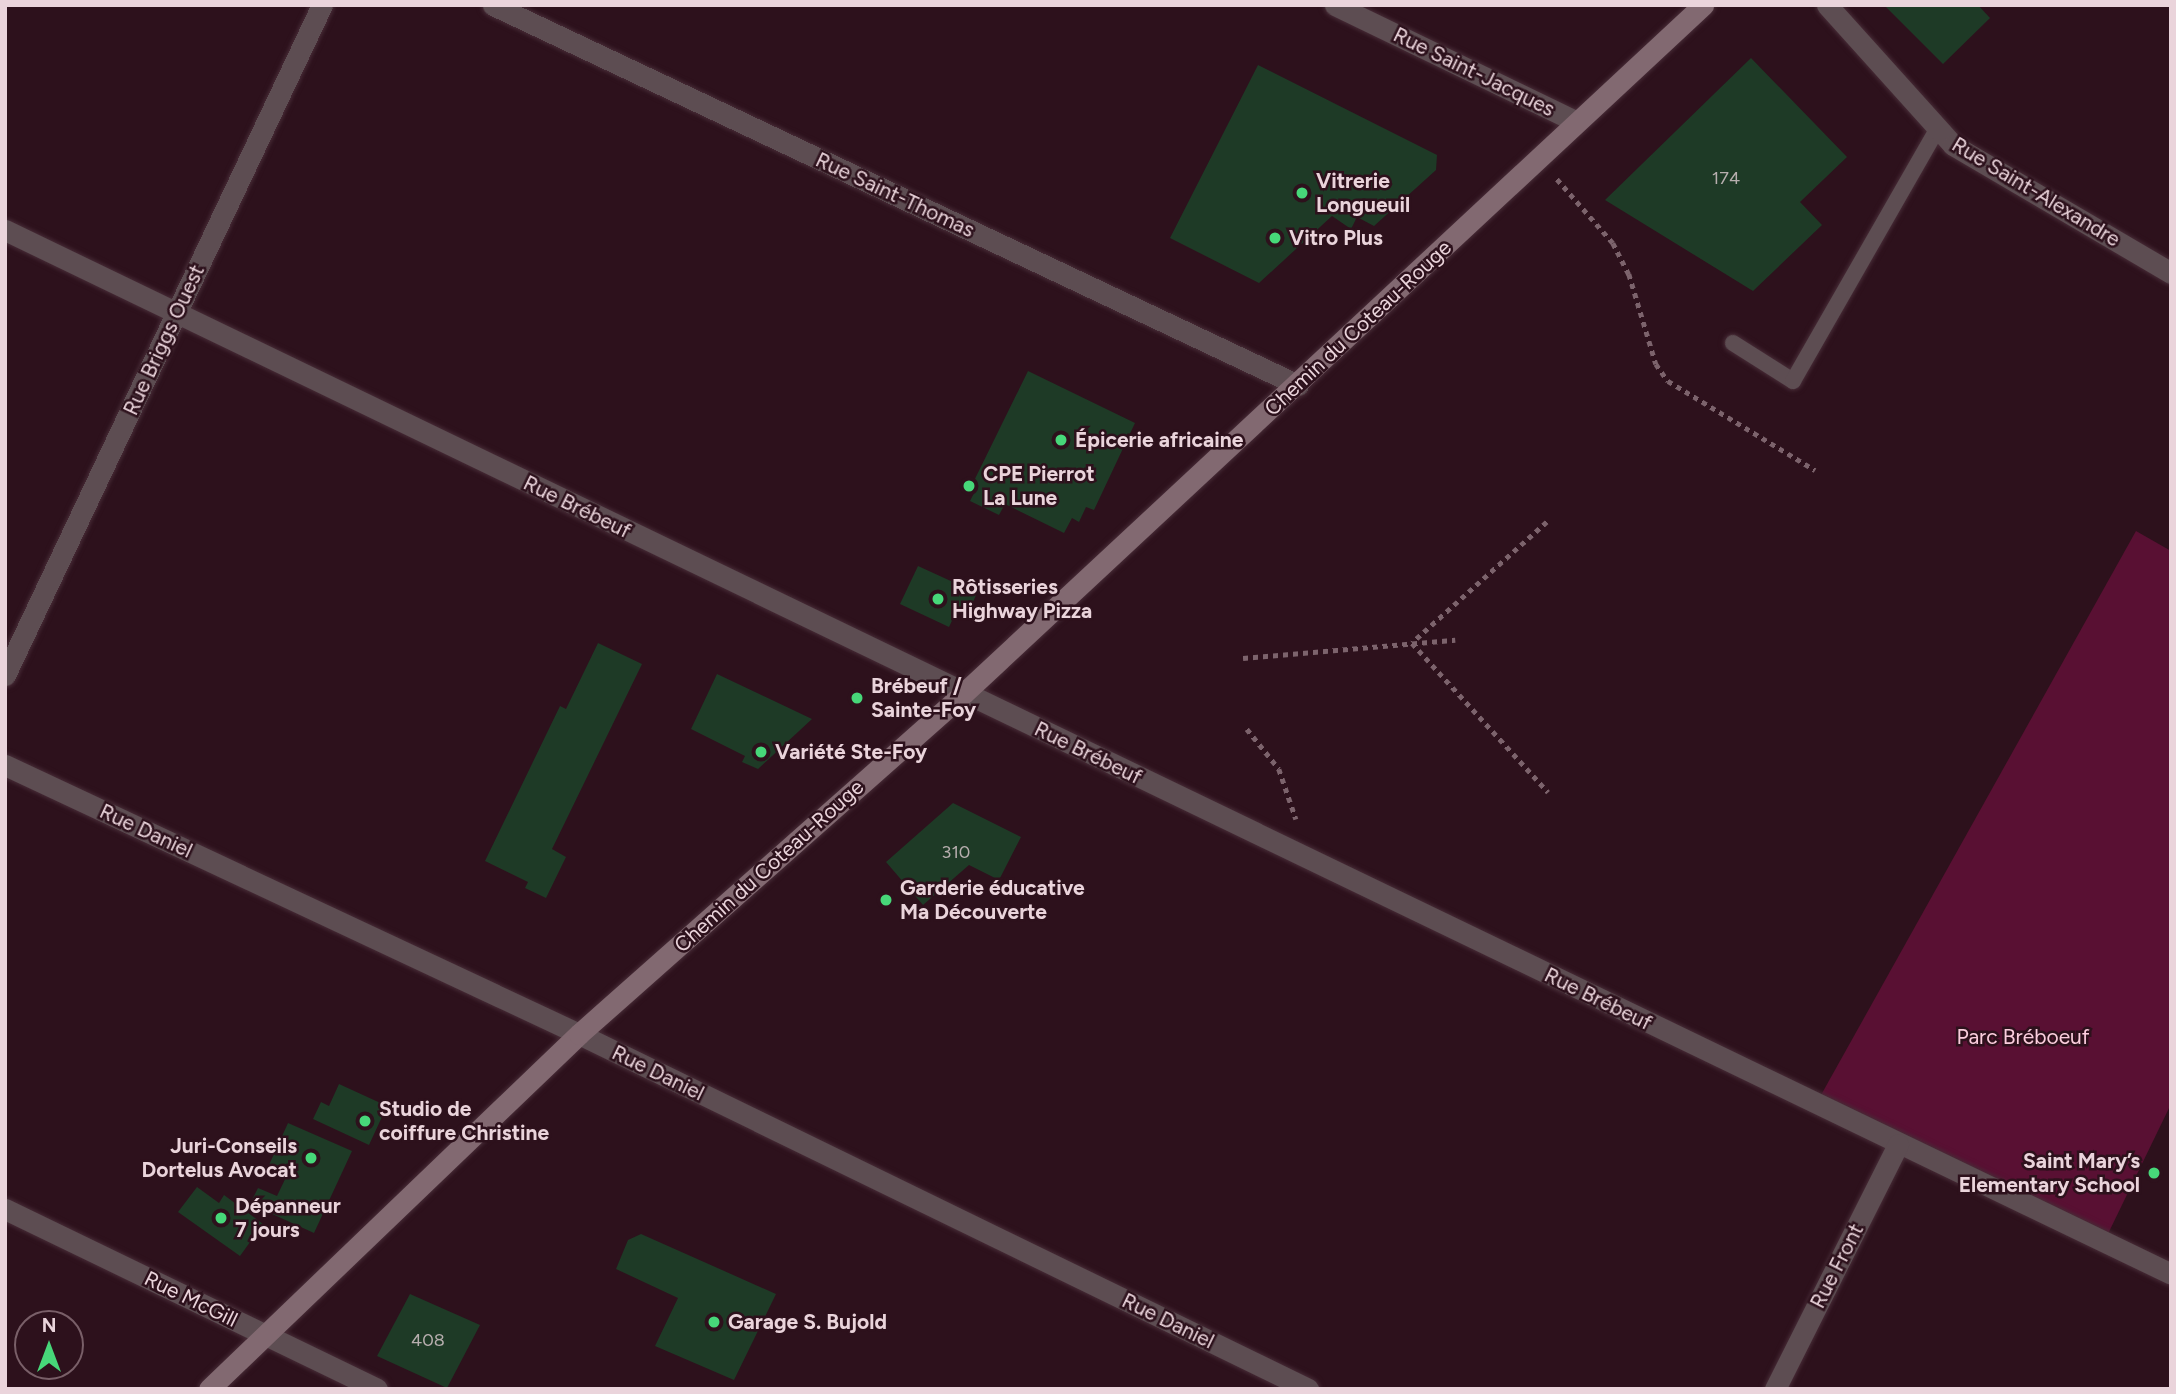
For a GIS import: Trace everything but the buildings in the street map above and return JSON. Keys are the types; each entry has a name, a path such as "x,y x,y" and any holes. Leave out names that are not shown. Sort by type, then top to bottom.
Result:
{"street":[{"name":"Rue Briggs Ouest","path":"5,675 322,5"},
{"name":"Rue Saint-Thomas","path":"493,5 1298,385"},
{"name":"Rue Saint-Jacques","path":"1335,5 1576,121"},
{"name":"Chemin du Coteau-Rouge","path":"209,1389 263,1333 579,1034 964,693 1298,385 1576,121 1703,5"},
{"name":"Rue Saint-Alexandre","path":"1827,5 1953,145 2171,274"},
{"name":"Rue Brébeuf","path":"5,230 2171,1274"},
{"name":"Rue Daniel","path":"5,765 579,1034 1308,1389"},
{"name":"Rue Front","path":"1775,1389 1898,1144"},
{"name":"Rue McGill","path":"5,1209 377,1389"}],"lane":[{"path":"1733,343 1793,381 1938,128"}],"path":[{"path":"1536,159 1582,204 1613,243 1629,274 1656,364 1668,381 1815,470"},
{"path":"1412,643 1547,522"},
{"path":"1243,658 1455,640"},
{"path":"1412,643 1548,792"},
{"path":"1247,729 1279,769 1309,860"}],"green space":[{"name":"Parc Bréboeuf","path":"2136,531 2171,551 2171,1104 2104,1242 1816,1104"}],"place":[{"name":"Vitrerie Longueuil","path":"1302,193"},
{"name":"Vitro Plus","path":"1275,238"},
{"name":"Épicerie africaine","path":"1061,440"},
{"name":"CPE Pierrot La Lune","path":"969,486"},
{"name":"Rôtisseries Highway Pizza","path":"938,599"},
{"name":"Brébeuf / Sainte-Foy","path":"857,698"},
{"name":"Variété Ste-Foy","path":"761,752"},
{"name":"Garderie éducative Ma Découverte","path":"886,900"},
{"name":"Studio de coiffure Christine","path":"365,1121"},
{"name":"Juri-Conseils Dortelus Avocat","path":"311,1158"},
{"name":"Saint Mary’s Elementary School","path":"2154,1173"},
{"name":"Dépanneur 7 jours","path":"221,1218"},
{"name":"Garage S. Bujold","path":"714,1322"}]}
